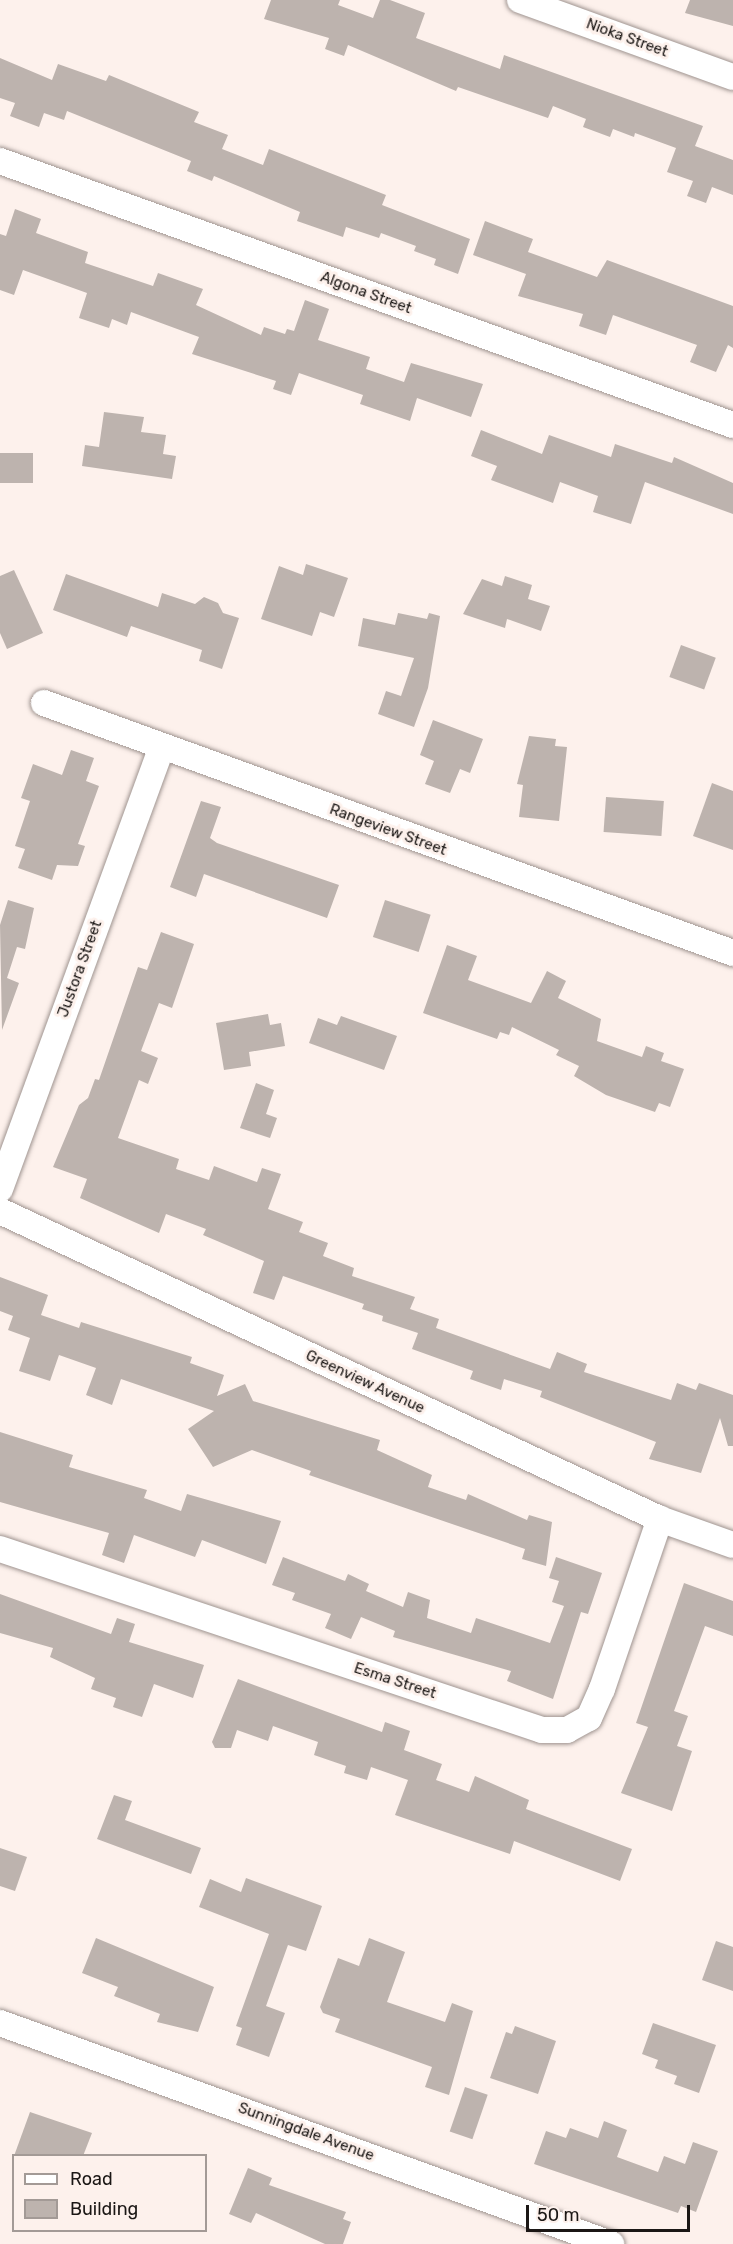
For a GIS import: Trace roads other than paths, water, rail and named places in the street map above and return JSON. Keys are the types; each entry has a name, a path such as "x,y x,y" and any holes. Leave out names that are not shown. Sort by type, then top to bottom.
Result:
{"street":[{"name":"Nioka Street","path":"520,0 733,77"},
{"name":"Algona Street","path":"0,161 733,425"},
{"name":"Rangeview Street","path":"44,703 161,749 733,953"},
{"name":"Justora Street","path":"0,1189 161,749"},
{"name":"Greenview Avenue","path":"0,1211 660,1519 733,1545"},
{"name":"Esma Street","path":"0,1549 542,1730 567,1730 589,1718 602,1689 660,1519"},
{"name":"Sunningdale Avenue","path":"0,2023 612,2244"}]}
